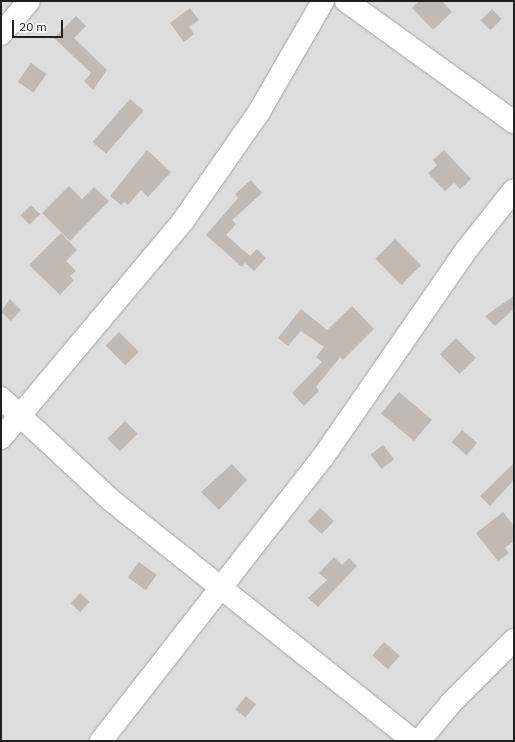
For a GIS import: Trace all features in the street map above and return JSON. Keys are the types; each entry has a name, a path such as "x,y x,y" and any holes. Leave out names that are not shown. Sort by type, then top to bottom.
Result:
{"street":[{"path":"1,34 29,1"},
{"path":"1,438 19,414 183,221 259,112 323,1"},
{"path":"346,1 514,122"},
{"path":"101,741 323,457 464,253 514,190"},
{"path":"1,398 112,501 414,741"},
{"path":"419,741 452,702 514,640"}],"shaded area":[{"path":"1,1 514,1 514,741 1,741"}],"building":[{"path":"419,1 442,1 452,12 433,30 412,8"},
{"path":"190,8 199,20 189,27 194,34 184,42 170,23"},
{"path":"492,9 502,19 491,30 481,20"},
{"path":"76,16 86,26 74,38 107,70 93,90 84,81 91,73 54,38"},
{"path":"31,63 47,74 33,93 18,82"},
{"path":"130,99 144,111 106,154 93,142"},
{"path":"147,150 171,172 148,197 141,190 128,205 124,202 121,205 110,196"},
{"path":"444,150 471,179 460,189 454,183 445,191 428,173 437,165 433,160"},
{"path":"251,180 262,193 232,220 236,224 226,235 250,256 257,249 266,258 254,271 245,263 242,267 206,235 238,198 235,194"},
{"path":"69,186 82,199 94,187 109,201 70,241 42,213"},
{"path":"31,205 40,214 30,225 20,216"},
{"path":"61,233 77,250 66,261 76,271 70,276 74,280 60,295 29,265"},
{"path":"395,239 421,265 401,285 375,259"},
{"path":"514,296 514,309 495,326 485,316"},
{"path":"10,299 21,310 11,321 1,312"},
{"path":"352,306 374,329 343,360 340,357 316,387 319,391 304,406 292,393 322,362 316,357 324,347 301,331 288,346 278,338 301,309 327,330"},
{"path":"119,332 139,352 125,365 106,345"},
{"path":"456,338 476,358 460,374 440,354"},
{"path":"399,392 432,420 414,441 381,413"},
{"path":"125,421 138,434 120,451 107,439"},
{"path":"462,430 477,443 467,455 452,442"},
{"path":"383,445 394,459 381,469 370,455"},
{"path":"514,463 514,480 490,506 480,496"},
{"path":"232,464 247,480 219,510 201,492"},
{"path":"320,508 334,521 322,534 308,521"},
{"path":"503,512 514,526 514,541 505,548 509,553 498,561 476,533"},
{"path":"334,557 342,565 349,558 357,566 318,607 308,598 327,580 319,573"},
{"path":"139,562 157,575 146,590 128,577"},
{"path":"80,593 90,602 80,612 71,603"},
{"path":"384,642 400,656 388,669 372,656"},
{"path":"246,696 256,704 245,717 235,709"}]}
